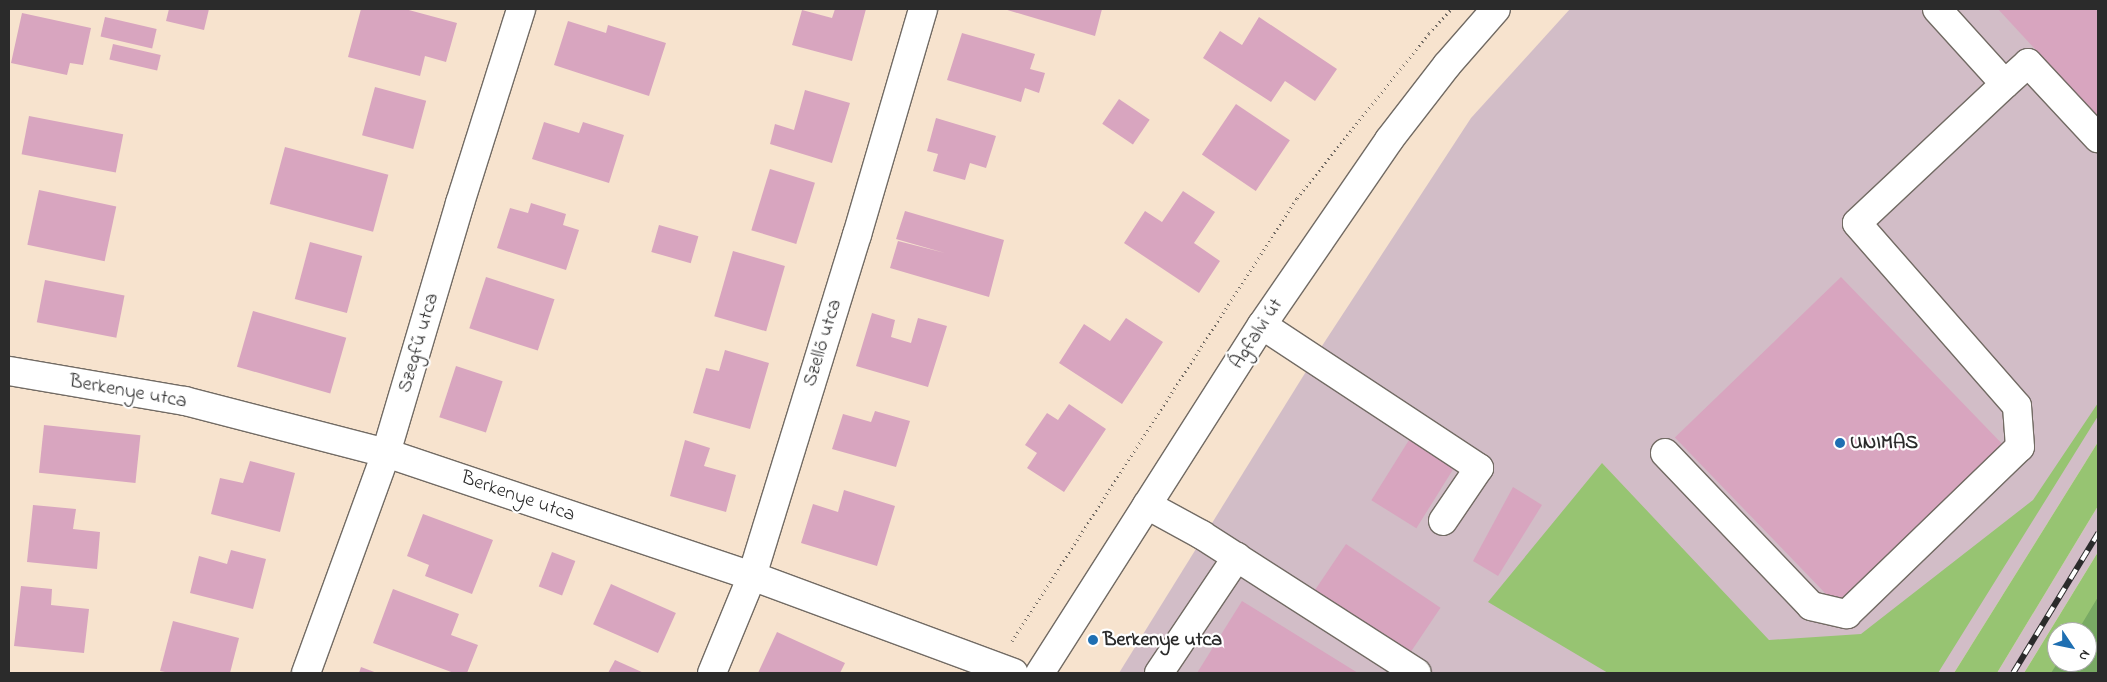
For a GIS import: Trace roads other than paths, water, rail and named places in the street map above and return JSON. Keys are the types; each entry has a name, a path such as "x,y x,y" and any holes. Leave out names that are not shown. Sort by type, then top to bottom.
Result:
{"street":[{"name":"Szegfű utca","path":"306,673 386,453 460,203 521,9"},
{"name":"Szellő utca","path":"712,673 752,576 857,235 922,9"},
{"name":"Ágfalvi út","path":"1040,673 1262,325 1388,140 1446,65 1496,9"},
{"path":"1937,9 2005,84"},
{"path":"1665,453 1811,606 1847,614 2020,447 2017,406 1856,223 2028,63 2098,138"},
{"path":"1262,325 1479,468 1444,521"},
{"name":"Berkenye utca","path":"9,370 185,402 386,453 752,576 1005,670"},
{"path":"1148,505 1202,535 1418,673"},
{"path":"1159,673 1237,557"}],"railway":[{"path":"2013,673 2098,533"}],"place":[{"name":"UNIMAS","path":"1840,443"},
{"name":"Berkenye utca","path":"1093,640"}]}
